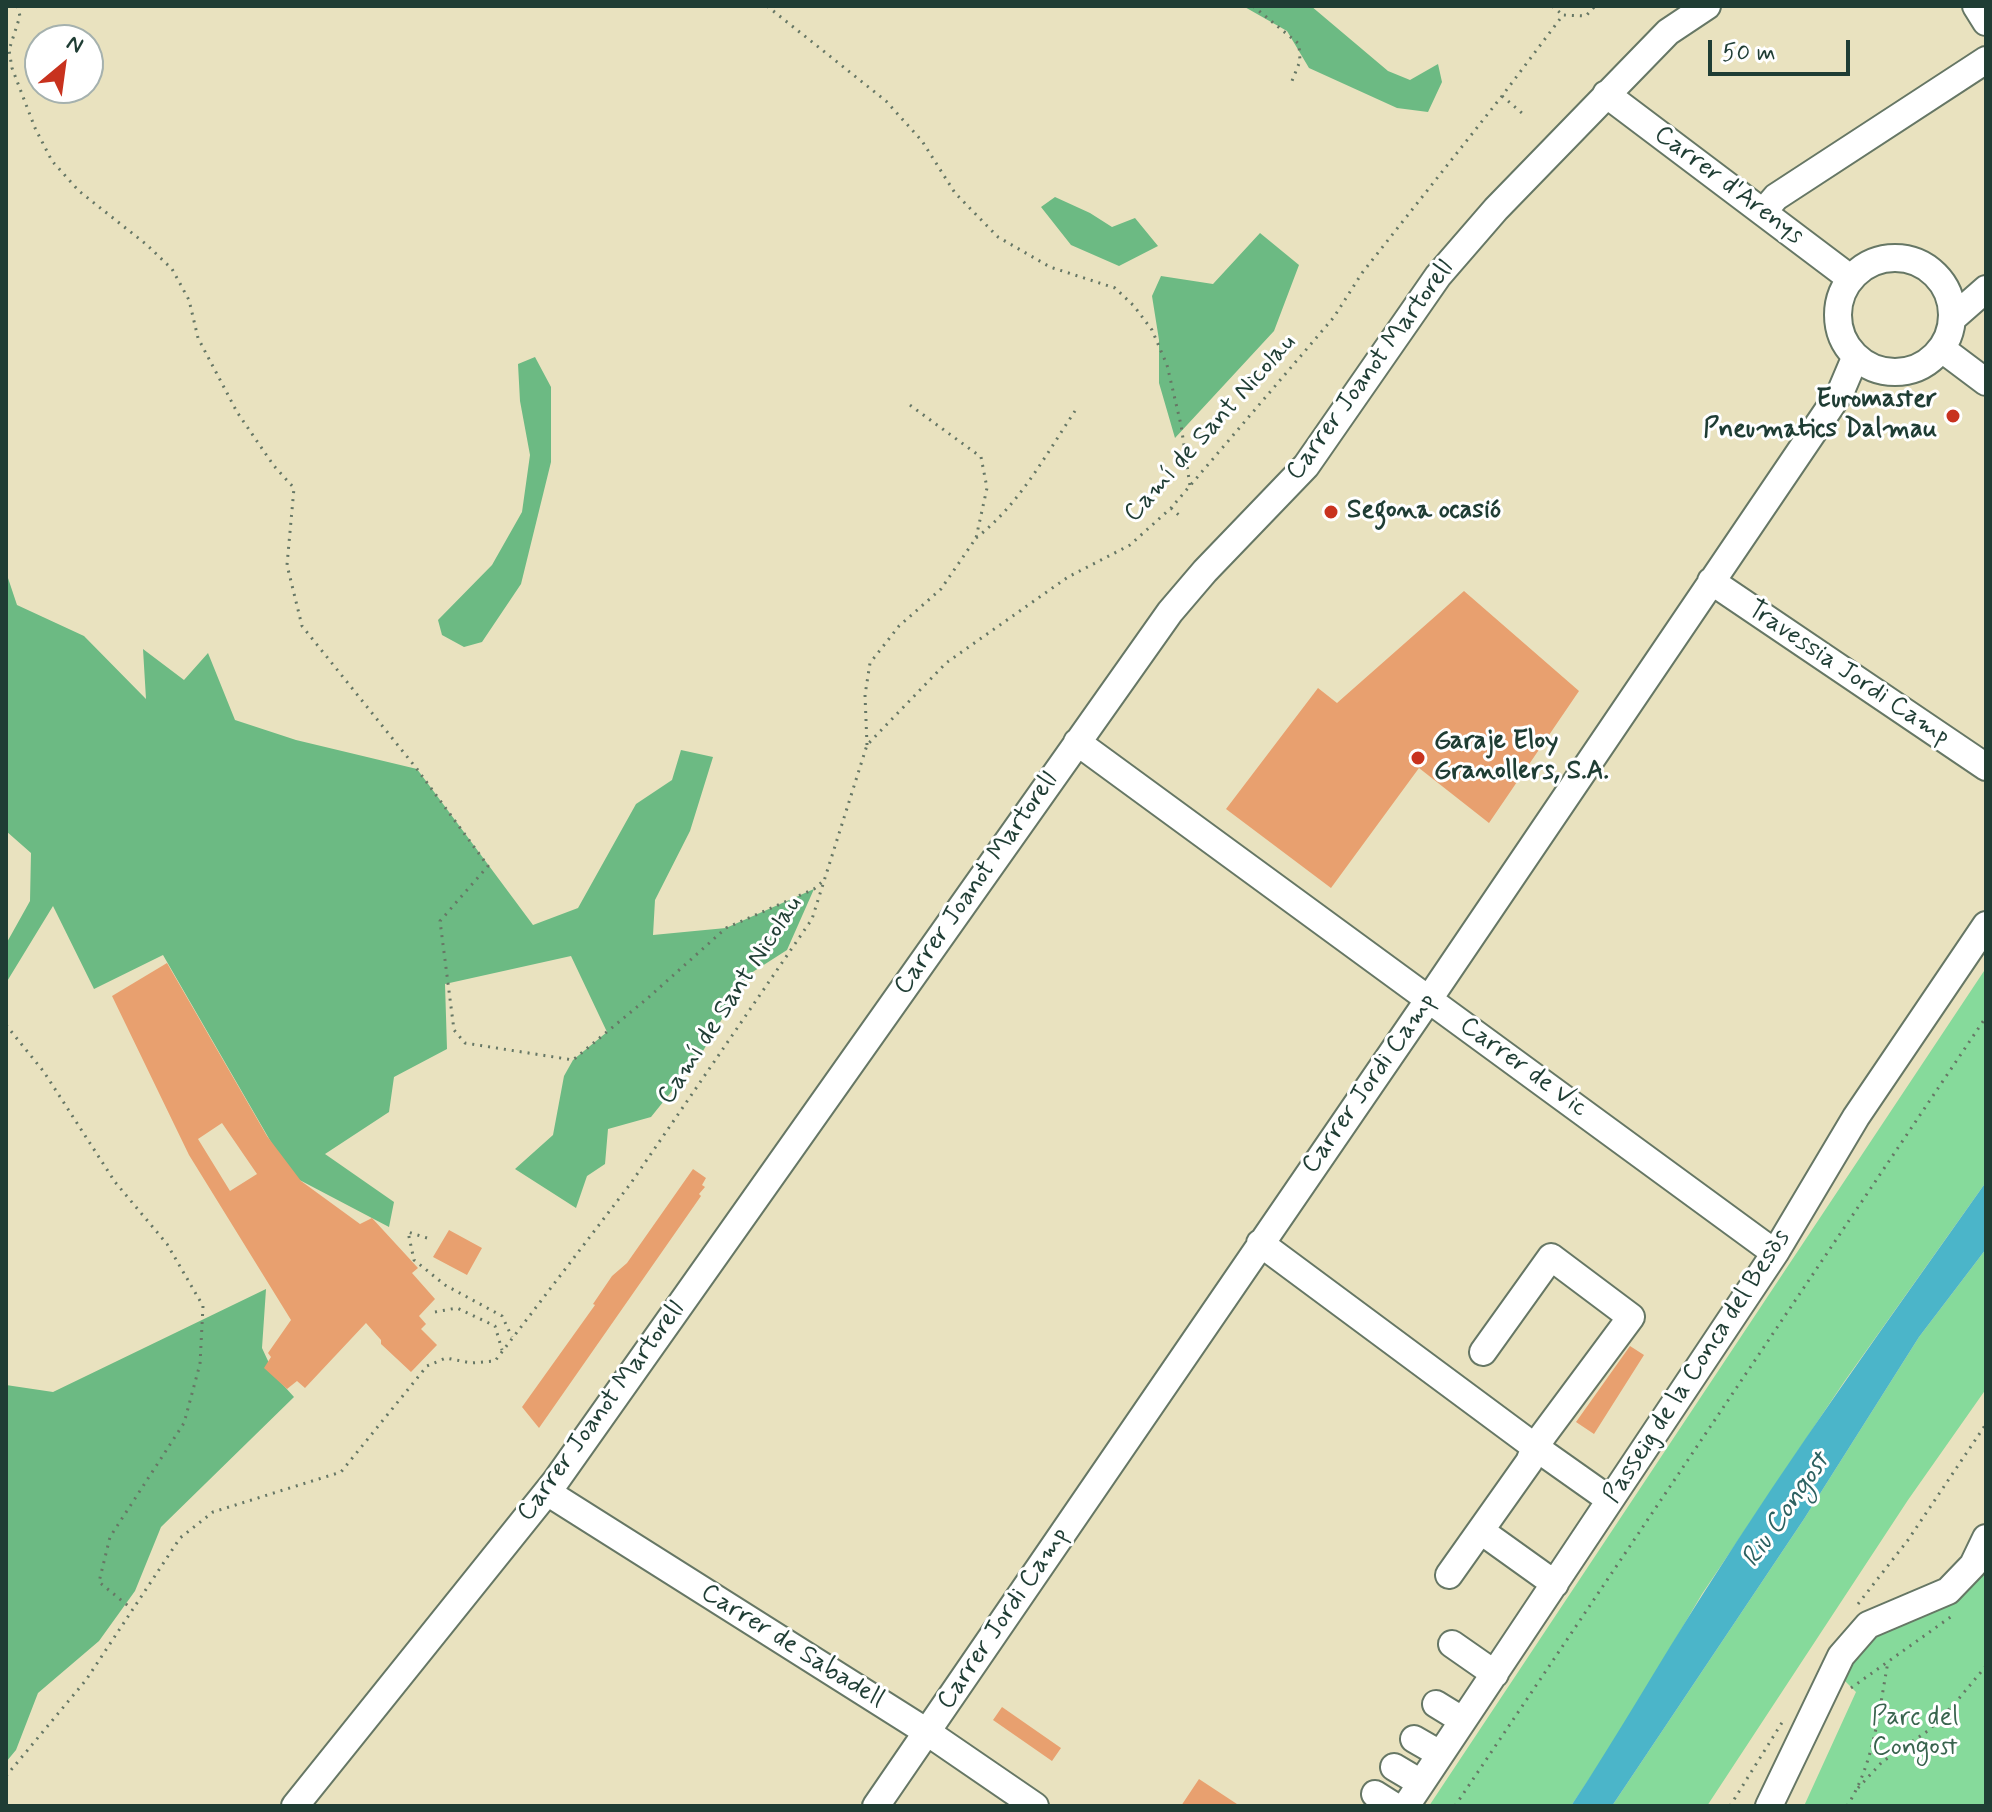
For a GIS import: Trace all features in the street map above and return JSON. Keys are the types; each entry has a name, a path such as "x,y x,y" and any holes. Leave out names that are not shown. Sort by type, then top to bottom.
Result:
{"street":[{"name":"Carrer Joanot Martorell","path":"303,1802 547,1492 1170,612 1306,466 1438,276 1496,209 1668,32 1707,6"},
{"path":"1976,6 1986,22"},
{"path":"1763,212 1776,197 1986,60"},
{"name":"Carrer d'Arenys","path":"1606,94 1850,278"},
{"path":"1898,258 1924,266 1943,284 1951,300 1953,318 1950,334 1942,349 1928,363 1910,371 1891,373 1872,368 1855,358 1844,344 1838,319 1841,293 1850,278 1864,266 1881,259 1898,258"},
{"path":"1943,284 1986,280"},
{"path":"1953,318 1986,289"},
{"path":"1942,349 1986,382"},
{"name":"Carrer Jordi Camp","path":"876,1806 1841,391 1855,358"},
{"name":"Travessia Jordi Camp","path":"1711,581 1986,767"},
{"name":"Carrer de Vic","path":"1077,742 1775,1253"},
{"name":"Passeig de la Conca del Besòs","path":"1406,1806 1775,1253 1856,1117 1986,925"},
{"path":"1260,1243 1610,1500"},
{"path":"1449,1575 1529,1462 1535,1447 1631,1317 1551,1257 1483,1352"},
{"name":"Carrer de Sabadell","path":"547,1492 927,1732 1035,1806"},
{"path":"1481,1531 1555,1584"},
{"path":"1769,1806 1841,1656 1868,1625 1948,1591 1973,1565 1986,1538"},
{"path":"1452,1644 1495,1674"},
{"path":"1436,1704 1462,1720"},
{"path":"1414,1739 1440,1754"},
{"path":"1394,1767 1421,1783"}],"path":[{"path":"17,6 20,16 9,50 12,68 35,128 52,161 79,191 172,269 189,300 198,338 237,412 274,466 294,488 287,565 302,626 417,769 488,866 440,921 454,1030 465,1043 573,1060 726,928 814,889 824,879"},
{"path":"767,6 886,101 922,141 955,193 998,237 1050,267 1115,288 1134,306 1152,330 1167,365 1181,425 1190,486"},
{"path":"1253,6 1299,44 1300,61 1292,81"},
{"path":"1552,6 1563,15 1586,16 1595,6"},
{"name":"Camí de Sant Nicolau","path":"502,1350 631,1183 812,919 867,745 946,663 1068,577 1130,545 1171,508 1334,317 1362,273 1563,15"},
{"path":"1502,96 1522,113"},
{"path":"907,403 981,457 987,488 976,538"},
{"path":"867,745 865,695 870,663 899,626 941,589 976,538 997,522 1025,488 1075,411"},
{"path":"1171,508 1181,517"},
{"path":"1455,1806 1986,1017"},
{"path":"6,1025 44,1072 115,1182 167,1244 203,1306 200,1364 184,1423 110,1537 99,1582 133,1610"},
{"path":"427,1238 408,1232 414,1260 445,1285 502,1316 512,1337"},
{"path":"6,1776 86,1680 180,1538 213,1512 341,1472 427,1366 446,1358 471,1363 495,1361 502,1350 494,1326 457,1308 435,1312"},
{"path":"1821,1697 1842,1694 1956,1611"},
{"path":"1858,1788 1871,1750 1888,1662"},
{"path":"1847,1806 1858,1788 1882,1762 1929,1730 1986,1666"}],"green space":[{"path":"1243,6 1311,6 1388,71 1410,80 1438,64 1442,82 1428,112 1397,108 1309,68 1287,31"},
{"path":"1055,197 1112,227 1135,218 1158,246 1119,266 1071,245 1041,207"},
{"path":"1260,233 1299,265 1274,331 1175,438 1159,383 1159,340 1152,296 1161,276 1213,284"},
{"path":"535,357 551,387 551,462 521,584 482,642 464,647 442,635 438,620 492,565 522,512 530,455 520,401 518,364"},
{"path":"6,572 17,605 84,636 146,699 143,649 184,680 208,653 235,720 296,740 417,769 533,925 578,908 636,804 672,780 681,750 713,757 690,831 655,900 653,935 726,928 814,889 787,950 748,975 700,1056 651,1117 608,1129 605,1164 587,1176 576,1208 515,1169 553,1135 564,1076 573,1060 607,1032 571,956 445,984 447,1049 394,1077 389,1112 325,1154 394,1202 389,1227 290,1175 163,955 94,989 53,906 6,983 6,944 30,901 31,853 6,831"},
{"path":"1986,968 1986,1182 1844,1382 1702,1594 1620,1733 1571,1806 1429,1806"},
{"path":"1986,1249 1986,1389 1908,1500 1707,1806 1612,1806 1804,1519 1919,1337"},
{"path":"266,1289 262,1348 275,1376 294,1397 161,1527 135,1591 99,1641 38,1693 16,1750 6,1762 6,1385 53,1392"},
{"name":"Parc del Congost","path":"1986,1560 1986,1806 1804,1806 1856,1692 1842,1678 1852,1660 1872,1633"}],"water":[{"name":"Riu Congost","path":"1986,1182 1986,1249 1919,1337 1804,1519 1612,1806 1571,1806 1771,1489"}],"building":[{"path":"1464,591 1579,691 1489,823 1419,768 1331,888 1226,809 1318,688 1337,703"},
{"path":"167,963 267,1136 301,1181 360,1224 372,1218 418,1268 412,1273 435,1299 419,1316 426,1324 421,1329 437,1345 411,1372 381,1344 366,1323 305,1388 297,1381 287,1389 264,1368 271,1357 268,1353 291,1320 189,1155 112,996","holes":["222,1123 257,1174 230,1191 198,1139"]},
{"path":"693,1169 706,1178 702,1185 705,1187 699,1194 701,1196 539,1428 522,1407 595,1305 612,1276 627,1263"},
{"path":"449,1230 482,1248 467,1275 433,1257"},
{"path":"1630,1346 1644,1355 1594,1434 1576,1422"},
{"path":"1002,1707 1061,1748 1052,1761 993,1720"},
{"path":"1199,1779 1240,1806 1181,1806"}],"place":[{"name":"Euromaster Pneumatics Dalmau","path":"1953,416"},
{"name":"Segona ocasió","path":"1331,512"},
{"name":"Garaje Eloy Granollers, S.A.","path":"1418,758"}]}
